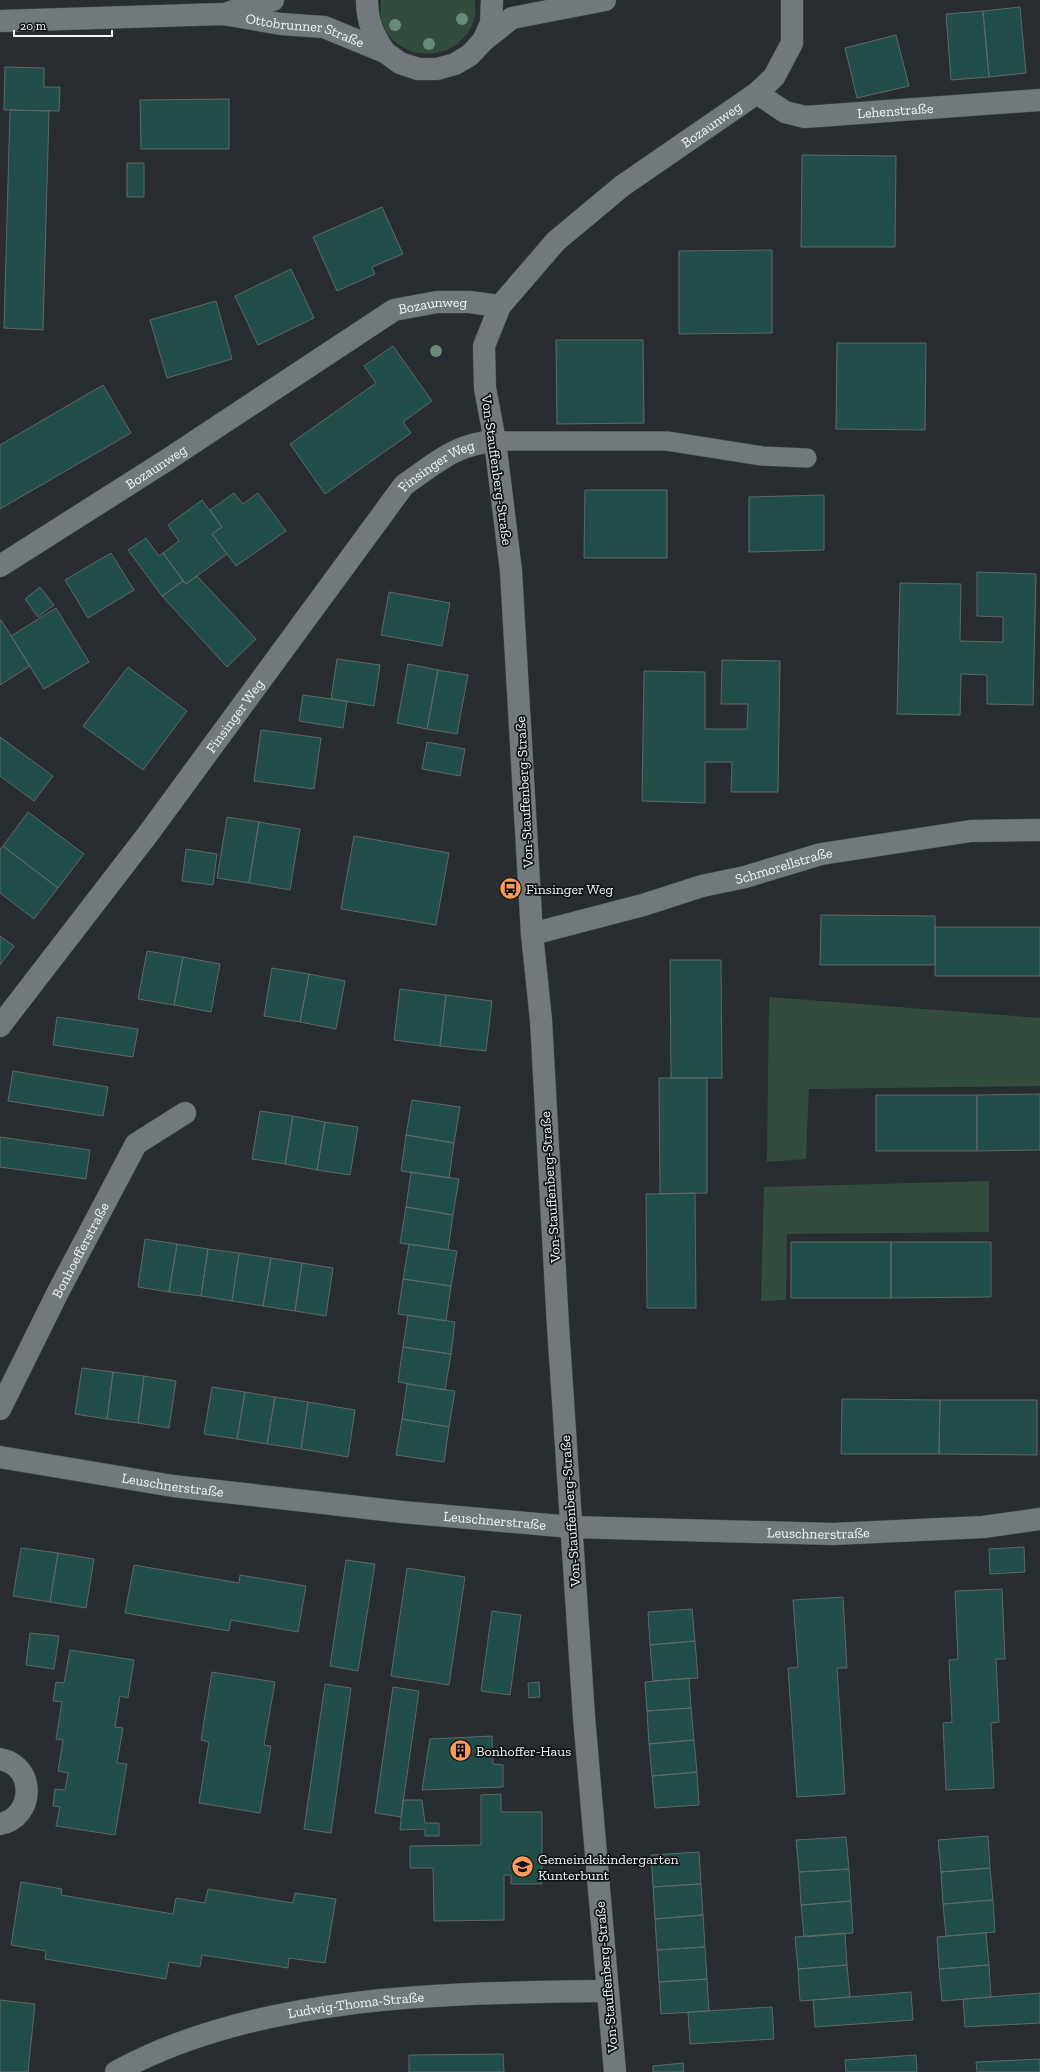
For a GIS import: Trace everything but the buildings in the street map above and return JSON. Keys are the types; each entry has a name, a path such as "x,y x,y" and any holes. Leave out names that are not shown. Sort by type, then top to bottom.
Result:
{"street":[{"name":"Ottobrunner Straße","path":"223,14 273,0"},
{"name":"Ottobrunner Straße","path":"367,0 367,16 373,35 386,52 400,63 418,69 437,69 455,64 470,55 483,41 512,18 605,0"},
{"name":"Ottobrunner Straße","path":"483,41 491,23 492,0"},
{"name":"Bozaunweg","path":"0,566 167,460 394,310 437,302 469,302 500,306 556,241 622,186 757,93 774,78 792,43 792,0"},
{"name":"Ottobrunner Straße","path":"0,21 223,14 281,24 324,27 386,52"},
{"name":"Lehenstraße","path":"757,93 785,112 805,117 1040,100"},
{"name":"Von-Stauffenberg-Straße","path":"500,306 484,346 485,388 495,441 511,571 532,934 541,1020 558,1326 584,1717 615,2072"},
{"name":"Finsinger Weg","path":"0,1026 148,834 404,485 457,449 478,442 495,441"},
{"name":"Schmorellstraße","path":"532,934 643,905 702,886 745,876 821,854 971,831 1040,830"},
{"name":"Bonhoefferstraße","path":"0,1409 58,1292 136,1144 185,1113"},
{"name":"Leuschnerstraße","path":"0,1457 173,1486 402,1512 571,1527 833,1534 983,1527 1040,1518"},
{"path":"0,1759 6,1760 24,1774 26,1786 25,1802 21,1810 10,1820 0,1824"},
{"name":"Ludwig-Thoma-Straße","path":"116,2072 140,2059 190,2040 259,2019 312,2010 371,2001 506,1994 607,1991"}],"lane":[{"path":"495,441 667,441 762,456 807,458"}],"green space":[{"path":"381,0 475,0 475,13 469,31 458,43 444,51 429,54 413,52 399,45 388,34 381,18"},
{"path":"769,997 1040,1018 1040,1086 809,1089 806,1159 767,1162"},
{"path":"989,1181 989,1232 787,1234 786,1300 761,1301 764,1187"}],"place":[{"name":"Finsinger Weg","path":"511,889"},
{"name":"Bonhoffer-Haus","path":"460,1751"},
{"name":"Gemeindekindergarten Kunterbunt","path":"523,1867"}]}
